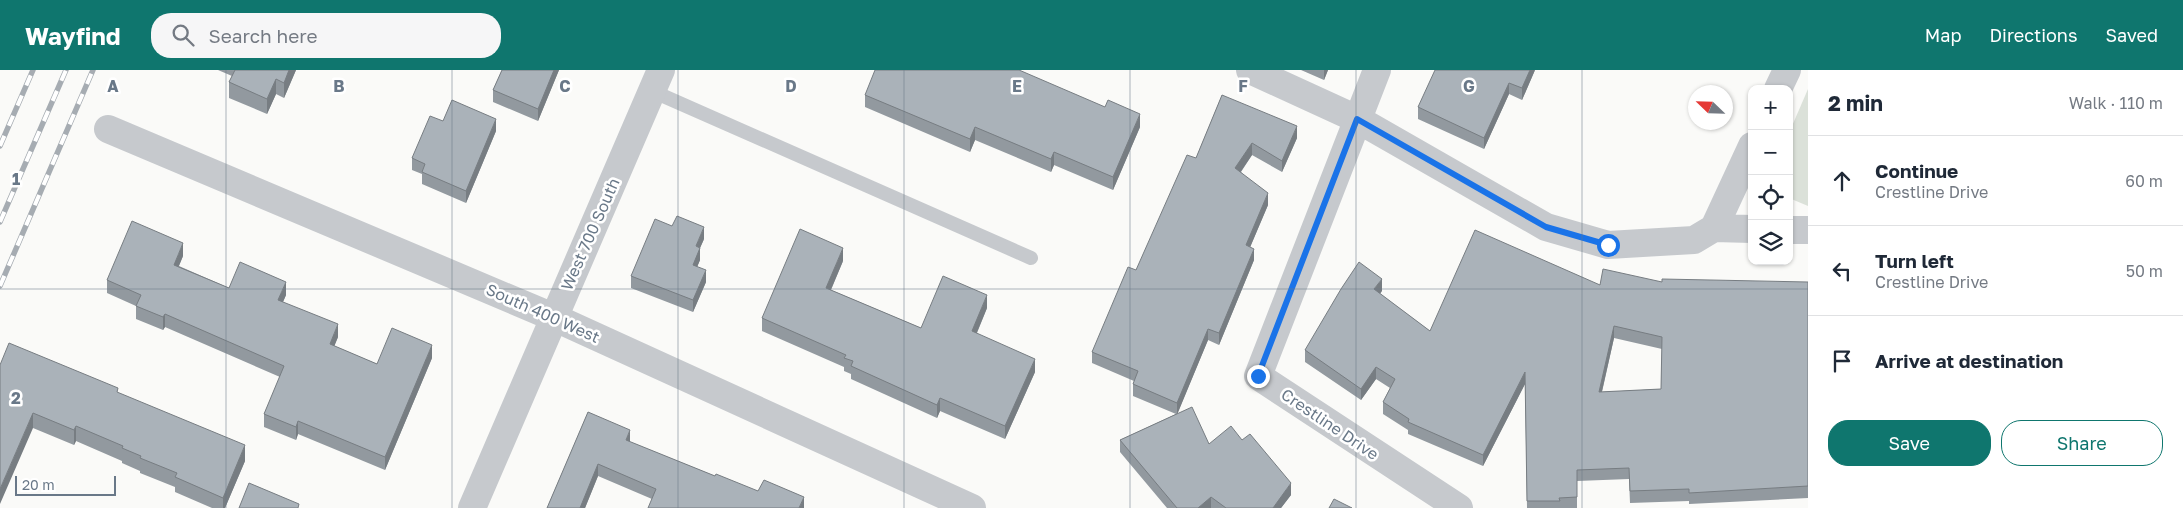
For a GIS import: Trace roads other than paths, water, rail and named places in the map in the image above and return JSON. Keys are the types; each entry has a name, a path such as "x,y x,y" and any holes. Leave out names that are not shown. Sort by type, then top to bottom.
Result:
{"street":[{"path":"1250,70 1357,119 1546,227 1608,245 1694,240 1714,228 1748,229"},
{"path":"1357,119 1377,70"},
{"path":"1780,85 1787,70"},
{"name":"West 700 South","path":"472,508 656,80"},
{"name":"Crestline Drive","path":"1357,119 1258,376 1429,500 1459,508"},
{"name":"South 400 West","path":"108,129 553,317 972,508"},
{"path":"1714,228 1748,155"},
{"path":"1793,230 1808,230"}],"lane":[{"path":"656,80 1031,258"}],"railway":[{"path":"0,146 33,70"},
{"path":"0,222 66,70"},
{"path":"0,286 93,70"}]}
